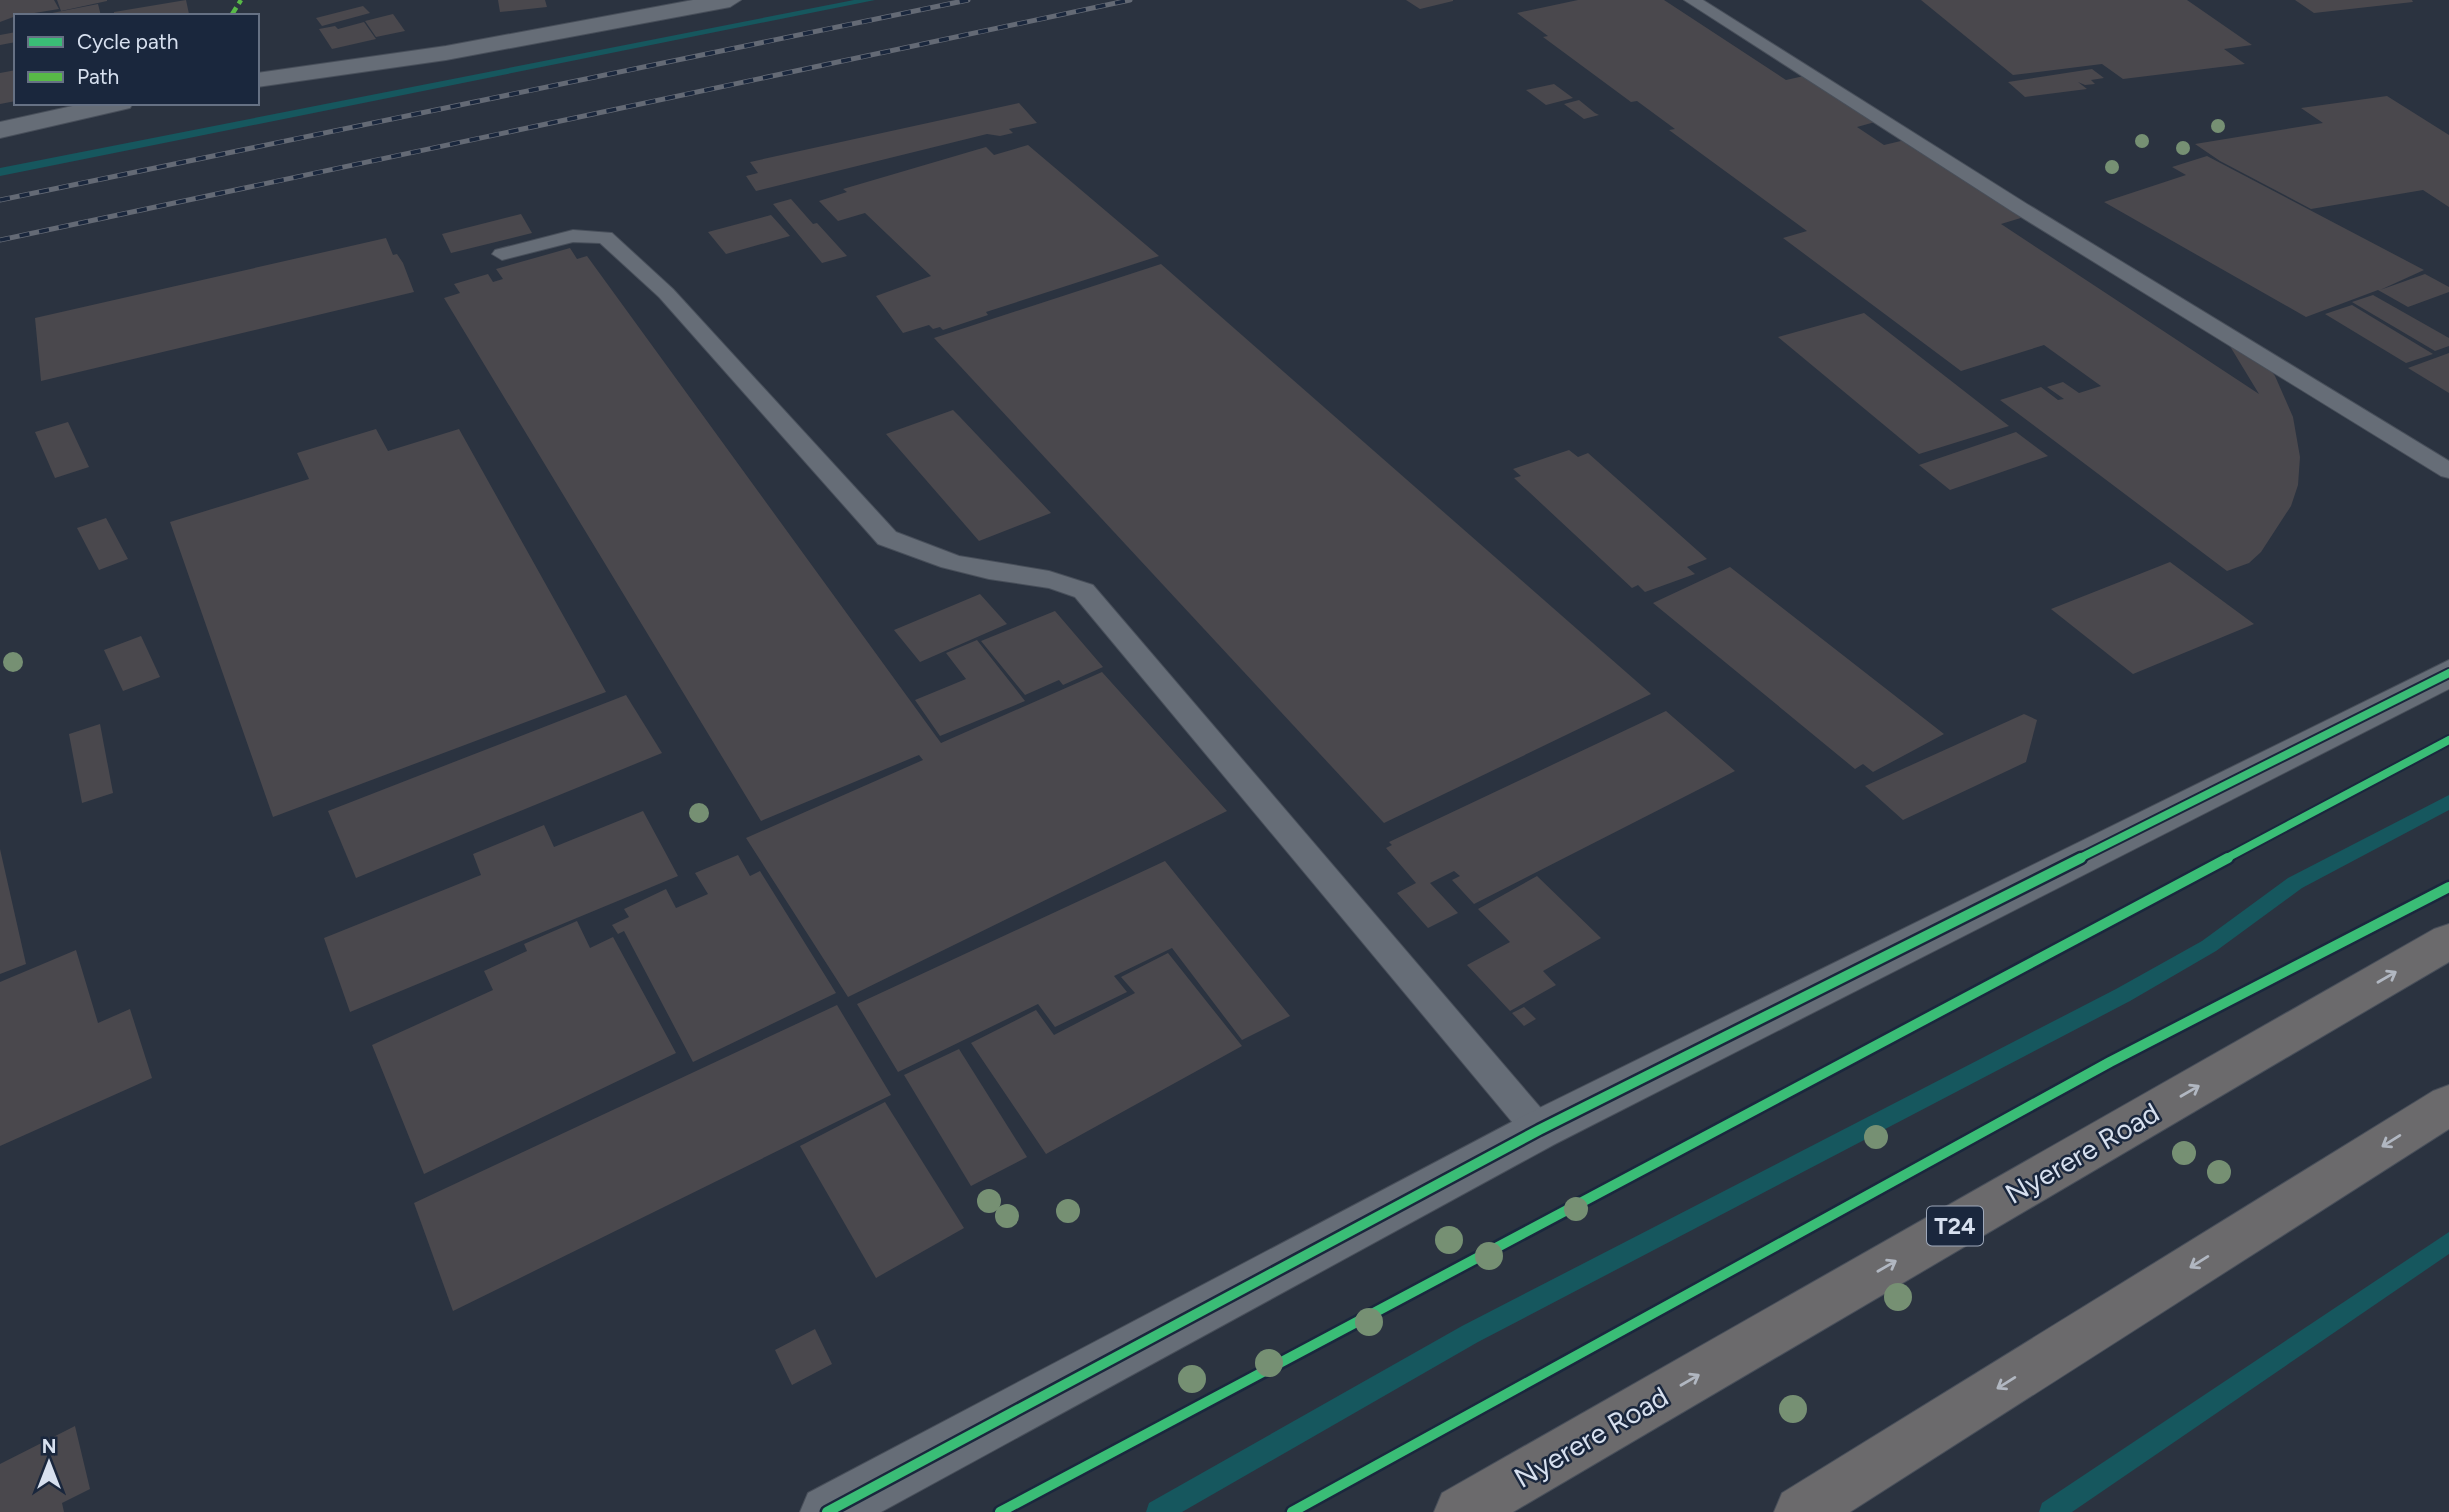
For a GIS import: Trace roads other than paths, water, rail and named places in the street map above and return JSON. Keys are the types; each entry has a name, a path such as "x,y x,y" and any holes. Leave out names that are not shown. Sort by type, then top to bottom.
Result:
{"highway":[{"name":"Nyerere Road","path":"1461,1512 2449,941"},
{"path":"1801,1512 2449,1105"}],"street":[{"path":"259,80 446,53 730,0"},
{"path":"0,130 112,105"},
{"path":"827,1512 1539,1130 2449,673"}],"lane":[{"path":"1692,0 2020,208 2449,471"},
{"path":"502,254 573,236 605,237 666,293 887,538 930,558 992,571 1038,575 1084,591 1539,1130"}],"waterway":[{"path":"0,172 870,0"},
{"path":"1158,1512 1470,1334 2123,995 2209,946 2295,883 2449,802"},
{"path":"2051,1512 2449,1242"}],"railway":[{"path":"0,200 968,0"},
{"path":"0,240 1130,0"}]}
